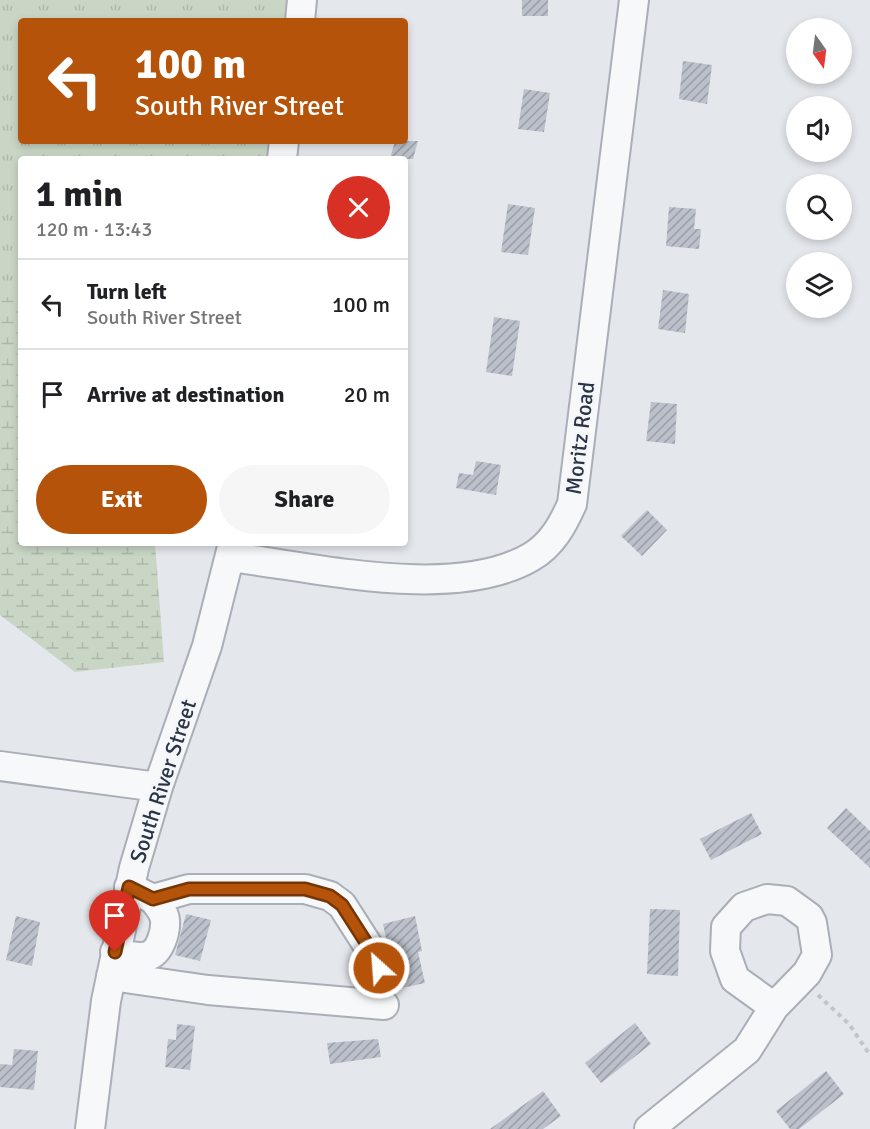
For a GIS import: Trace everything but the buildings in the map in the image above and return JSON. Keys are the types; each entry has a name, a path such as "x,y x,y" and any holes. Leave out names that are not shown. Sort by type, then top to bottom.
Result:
{"street":[{"path":"300,18 302,0"},
{"name":"Moritz Road","path":"231,550 390,579 455,578 485,573 523,561 533,556 561,528 572,504 634,0"},
{"name":"South River Street","path":"90,1129 113,964 141,893 158,787 207,646 231,550"},
{"path":"0,766 158,787"},
{"path":"141,893 189,889 305,889 330,896 342,905 367,944 379,968"},
{"path":"113,964 151,955 164,936 165,919 141,893"},
{"path":"649,1129 747,1050 774,1006 801,980 817,955 809,917 787,901 767,899 744,907 726,927 725,951 735,979 774,1006"},
{"path":"113,964 208,990 384,1005"}],"path":[{"path":"801,980 849,1024 870,1055"}],"green space":[{"path":"0,0 18,18 18,144 21,144 21,156 18,156 18,546 155,546 164,662 75,672 0,615"},
{"path":"0,0 303,0 298,18 18,18 18,144 290,144 290,156 18,156 18,299 0,296"}],"route":[{"path":"115,952 129,887 153,899 189,889 305,889 330,896 342,905 367,944 379,968"}]}
